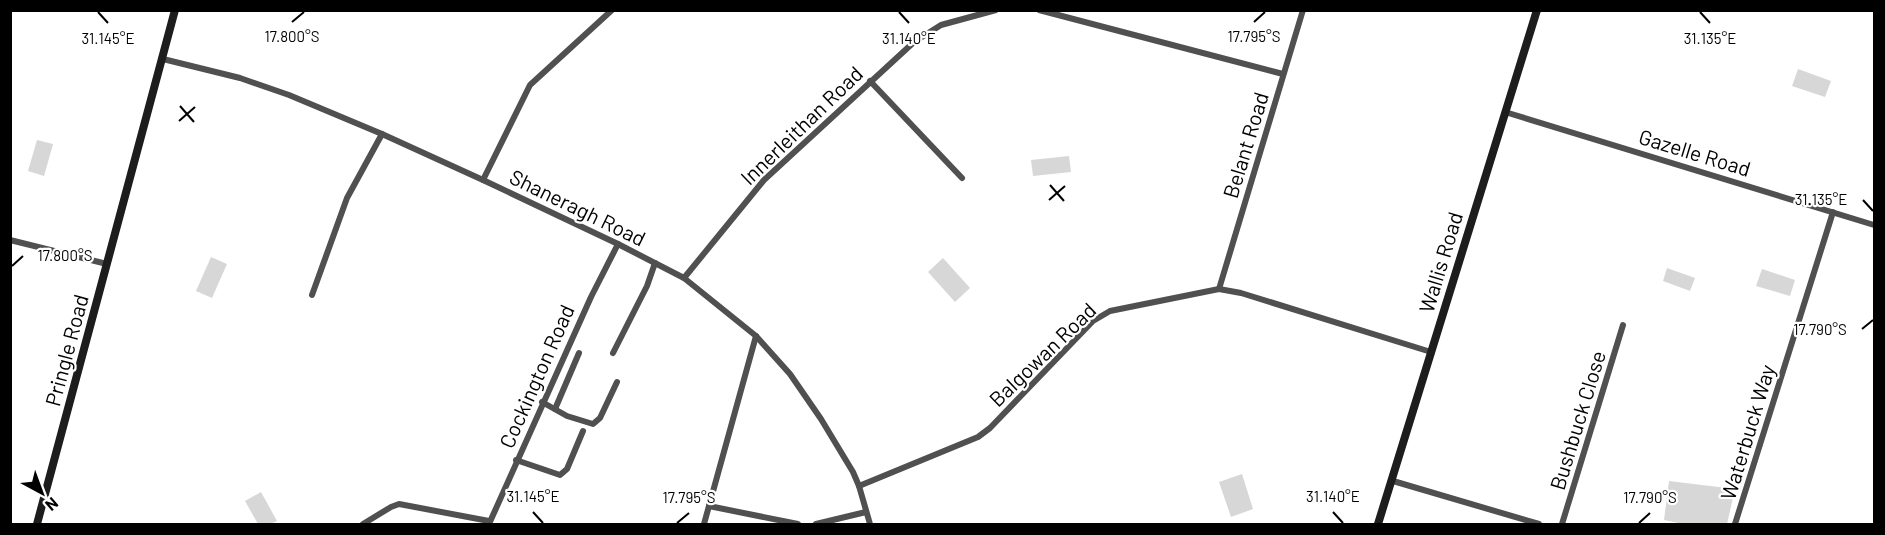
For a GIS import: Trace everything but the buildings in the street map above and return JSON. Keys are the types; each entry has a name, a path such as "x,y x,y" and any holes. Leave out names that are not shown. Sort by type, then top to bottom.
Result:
{"street":[{"name":"Pringle Road","path":"37,525 176,10"},
{"path":"483,180 530,85 612,10"},
{"name":"Innerleithan Road","path":"684,278 764,180 914,42 932,29 996,10"},
{"path":"1039,10 1283,74"},
{"name":"Belant Road","path":"1219,289 1303,10"},
{"name":"Wallis Road","path":"1378,525 1537,10"},
{"name":"Shaneragh Road","path":"163,59 240,78 289,95 382,134 618,244 684,278 756,336 790,374 837,446 859,486 870,525"},
{"path":"870,81 962,178"},
{"name":"Gazelle Road","path":"1505,112 1875,225"},
{"path":"312,295 347,198 382,134"},
{"name":"Waterbuck Way","path":"1735,525 1833,212"},
{"path":"10,240 107,264"},
{"name":"Cockington Road","path":"489,523 542,402 618,244"},
{"path":"613,353 647,286 655,263"},
{"name":"Balgowan Road","path":"859,486 978,437 990,428 1101,315 1110,311 1219,289 1241,293 1431,352"},
{"name":"Bushbuck Close","path":"1562,525 1623,325"},
{"path":"704,525 756,336"},
{"path":"555,409 579,353"},
{"path":"542,402 567,416 593,424 600,418 617,382"},
{"path":"516,460 561,475 567,469 583,431"},
{"path":"1393,481 1539,525"},
{"path":"363,525 399,504 489,523"},
{"path":"709,506 798,525"},
{"path":"816,525 866,512"}],"shaded area":[{"path":"1798,69 1831,81 1825,97 1792,86"},
{"path":"37,140 53,144 44,176 28,171"},
{"path":"1069,156 1071,172 1033,176 1031,160"},
{"path":"211,257 227,264 212,298 196,291"},
{"path":"943,258 970,288 955,302 928,272"},
{"path":"1667,268 1695,278 1690,291 1663,281"},
{"path":"1762,269 1795,280 1790,296 1756,286"},
{"path":"1242,474 1253,509 1231,517 1219,482"},
{"path":"1669,481 1735,489 1727,524 1683,524 1664,520"},
{"path":"261,492 277,521 270,524 258,524 245,501"}]}
